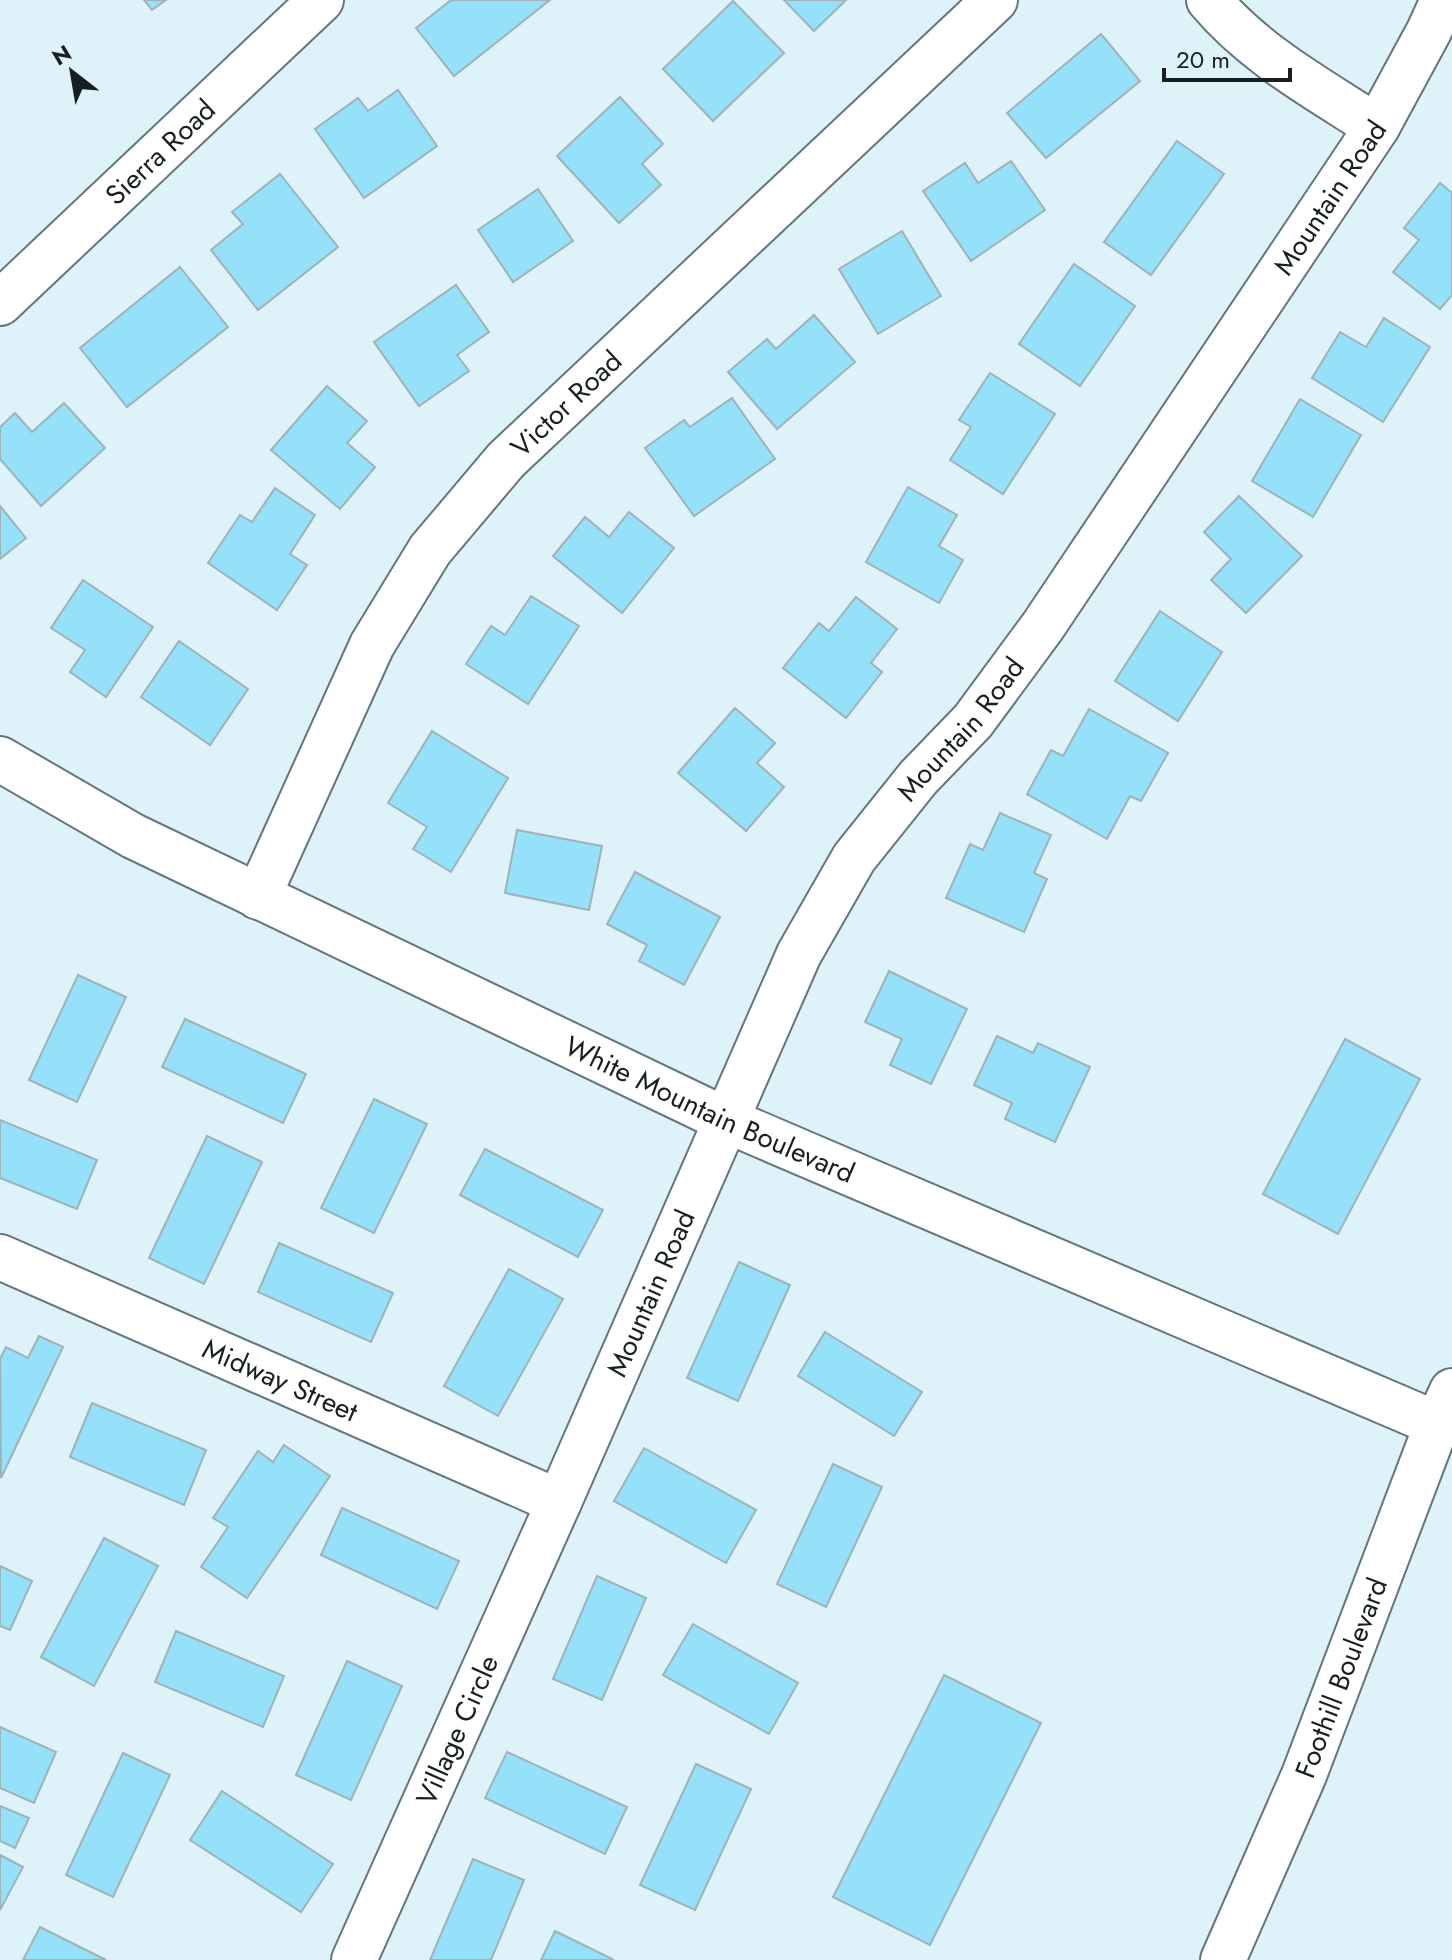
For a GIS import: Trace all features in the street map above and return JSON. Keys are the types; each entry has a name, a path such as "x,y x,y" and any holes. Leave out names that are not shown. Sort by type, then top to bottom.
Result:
{"street":[{"name":"Sierra Road","path":"0,303 321,0"},
{"name":"Victor Road","path":"258,897 372,645 430,550 506,460 995,0"},
{"path":"1209,0 1224,18 1286,68 1377,127"},
{"name":"Mountain Road","path":"559,1502 799,954 854,858 918,778 973,721 1043,626 1377,127 1443,0"},
{"name":"White Mountain Boulevard","path":"1,761 133,836 728,1121 1445,1408"},
{"name":"Midway Street","path":"0,1257 559,1502"},
{"name":"Foothill Boulevard","path":"1223,1960 1304,1775 1445,1408"},
{"name":"Village Circle","path":"354,1960 559,1502"}],"building":[{"path":"144,0 166,0 152,10"},
{"path":"451,0 550,0 454,76 416,28"},
{"path":"784,0 846,0 814,31"},
{"path":"733,1 784,53 713,121 663,69"},
{"path":"1101,34 1140,81 1046,158 1007,113"},
{"path":"398,90 437,146 364,198 315,129 358,98 368,111"},
{"path":"620,97 663,144 642,164 661,185 619,223 557,156"},
{"path":"1177,141 1224,174 1151,275 1104,242"},
{"path":"1011,161 1045,210 971,261 923,191 965,163 978,183"},
{"path":"280,174 338,247 258,310 211,250 243,224 232,212"},
{"path":"1440,183 1452,193 1452,295 1440,309 1393,272 1419,240 1404,228"},
{"path":"538,189 573,241 513,282 478,230"},
{"path":"902,231 941,296 878,334 839,269"},
{"path":"1074,264 1135,306 1080,386 1019,344"},
{"path":"180,267 228,327 127,407 80,348"},
{"path":"456,285 489,332 457,355 469,371 419,406 374,342"},
{"path":"814,315 855,362 777,429 728,372 767,339 776,349"},
{"path":"1384,318 1430,347 1383,422 1312,378 1340,332 1366,347"},
{"path":"990,373 1055,414 1003,494 950,460 971,427 959,420"},
{"path":"327,386 367,421 347,443 375,467 340,509 271,450"},
{"path":"732,398 775,459 694,516 645,448 684,420 690,427"},
{"path":"1300,399 1361,435 1313,517 1252,481"},
{"path":"64,403 105,448 41,506 0,459 0,427 15,413 32,432"},
{"path":"908,487 957,515 939,546 963,560 939,603 866,562"},
{"path":"275,488 315,515 290,554 307,565 277,610 208,563 240,515 252,522"},
{"path":"1239,496 1302,556 1246,613 1211,580 1231,559 1204,532"},
{"path":"0,506 26,538 0,559"},
{"path":"629,512 674,548 622,613 553,556 585,517 609,537"},
{"path":"83,580 153,627 106,697 70,672 85,650 51,628"},
{"path":"531,596 579,626 528,704 466,664 491,626 505,635"},
{"path":"856,597 897,629 871,663 882,672 846,718 783,668 819,623 829,631"},
{"path":"1160,611 1222,652 1178,721 1115,681"},
{"path":"179,641 248,689 210,745 141,697"},
{"path":"735,708 775,743 757,763 784,787 746,831 678,773"},
{"path":"1089,709 1168,753 1141,801 1130,796 1107,839 1027,794 1051,750 1063,756"},
{"path":"432,731 508,778 451,872 413,849 427,827 388,803"},
{"path":"1000,813 1051,835 1034,873 1047,879 1024,932 946,898 970,844 983,850"},
{"path":"517,830 602,846 589,910 505,893"},
{"path":"635,872 720,917 684,985 639,961 647,945 607,924"},
{"path":"889,971 967,1009 931,1084 890,1065 902,1039 865,1022"},
{"path":"78,975 126,997 77,1102 29,1080"},
{"path":"185,1019 306,1074 283,1123 162,1067"},
{"path":"997,1036 1033,1053 1038,1043 1090,1067 1055,1142 1005,1119 1012,1103 974,1085"},
{"path":"1345,1039 1420,1079 1338,1234 1263,1194"},
{"path":"374,1099 427,1124 374,1233 321,1208"},
{"path":"0,1120 97,1160 77,1209 0,1178"},
{"path":"207,1136 262,1162 204,1284 149,1258"},
{"path":"485,1149 603,1210 578,1257 460,1195"},
{"path":"279,1243 393,1293 371,1342 258,1292"},
{"path":"739,1262 790,1285 738,1401 687,1378"},
{"path":"509,1269 563,1299 498,1416 444,1386"},
{"path":"825,1332 922,1392 894,1436 798,1376"},
{"path":"39,1336 63,1347 1,1478 0,1359 6,1347 28,1358"},
{"path":"92,1403 206,1450 184,1505 70,1457"},
{"path":"284,1445 330,1476 247,1598 201,1567 228,1527 213,1518 258,1451 273,1462"},
{"path":"644,1448 756,1510 726,1563 614,1501"},
{"path":"833,1464 882,1487 826,1607 777,1584"},
{"path":"342,1508 459,1561 437,1609 321,1555"},
{"path":"104,1538 158,1566 94,1686 41,1657"},
{"path":"0,1566 32,1581 10,1630 0,1626"},
{"path":"597,1576 646,1598 602,1700 553,1679"},
{"path":"693,1624 798,1683 769,1734 663,1675"},
{"path":"176,1631 284,1676 263,1727 155,1682"},
{"path":"347,1661 402,1686 351,1800 296,1775"},
{"path":"944,1675 1041,1723 930,1945 833,1897"},
{"path":"0,1727 56,1752 34,1803 0,1788"},
{"path":"507,1752 627,1807 605,1854 485,1798"},
{"path":"123,1753 170,1775 113,1897 66,1875"},
{"path":"696,1764 751,1789 695,1910 640,1885"},
{"path":"222,1791 333,1864 301,1912 190,1840"},
{"path":"0,1806 29,1818 15,1848 0,1841"},
{"path":"0,1855 23,1867 0,1910"},
{"path":"473,1859 524,1880 491,1960 430,1960"},
{"path":"40,1927 106,1960 23,1960"},
{"path":"555,1931 614,1960 541,1960"}]}
